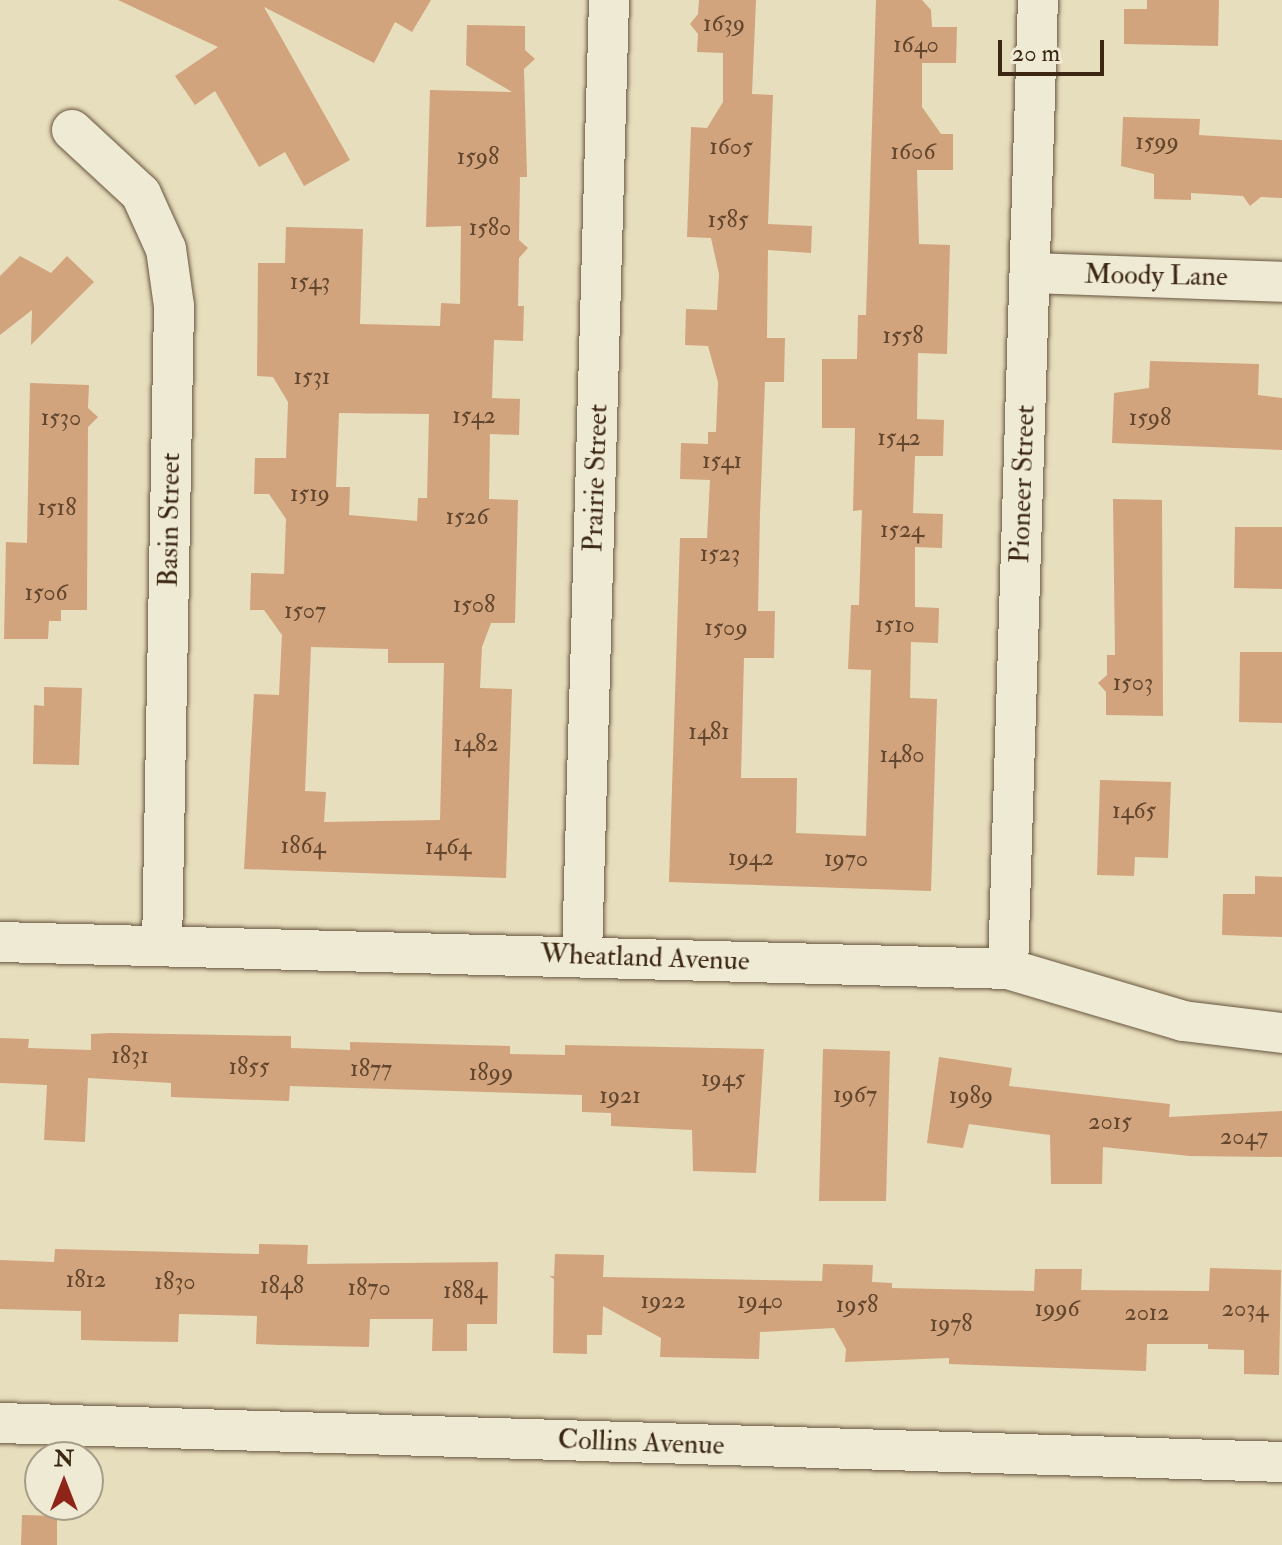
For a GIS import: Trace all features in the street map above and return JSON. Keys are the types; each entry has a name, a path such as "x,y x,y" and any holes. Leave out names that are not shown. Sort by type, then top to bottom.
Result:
{"street":[{"name":"Prairie Street","path":"582,955 609,0"},
{"name":"Pioneer Street","path":"1008,969 1038,0"},
{"name":"Basin Street","path":"72,130 141,194 166,249 174,306 162,946"},
{"name":"Moody Lane","path":"1030,273 1282,282"},
{"name":"Wheatland Avenue","path":"0,942 582,955 1008,969 1183,1021 1282,1033"},
{"name":"Collins Avenue","path":"0,1423 1282,1462"}],"building":[{"path":"118,0 431,0 412,32 395,22 374,63 264,7 350,160 304,186 285,152 259,167 215,91 195,105 175,76 218,47"},
{"path":"699,0 756,0 752,94 773,95 768,224 812,226 811,253 768,250 767,338 785,338 784,382 765,382 760,514 758,611 775,611 774,658 744,658 741,778 797,778 796,833 866,836 871,670 848,669 851,605 859,605 862,510 853,511 855,428 822,428 822,359 857,359 858,315 866,315 876,0 922,0 931,10 932,27 957,27 956,63 922,63 922,107 941,134 953,134 953,170 917,170 919,244 950,245 947,354 918,353 917,419 944,420 943,456 915,456 913,513 943,514 942,548 915,547 915,607 939,608 938,643 911,642 910,698 937,699 931,891 669,882 680,538 707,538 710,480 680,479 681,443 708,444 708,432 716,432 718,382 708,346 685,345 686,309 717,310 719,274 711,238 687,237 691,127 707,128 723,102 723,53 697,52 698,34 690,24 698,14"},
{"path":"1147,0 1219,0 1218,46 1124,44 1124,9 1147,9"},
{"path":"467,25 525,26 525,50 535,59 524,69 527,177 520,177 519,240 528,248 519,258 518,306 524,306 523,341 494,340 492,398 520,399 519,435 490,434 489,499 518,500 515,623 491,623 482,647 480,688 512,689 506,878 244,869 254,694 279,695 282,635 264,610 250,610 251,573 284,574 286,519 269,494 254,494 255,458 286,458 288,402 273,377 257,376 258,263 285,263 286,227 363,229 360,324 440,326 441,303 460,304 461,226 426,227 430,90 512,92 466,65","holes":["339,413 429,414 427,498 418,498 417,521 349,515 350,487 336,487","311,647 388,649 388,663 444,663 440,820 324,822 326,792 305,791"]},
{"path":"1123,117 1200,119 1199,135 1282,140 1282,198 1261,197 1250,206 1243,196 1191,193 1191,200 1154,199 1154,174 1121,166"},
{"path":"20,256 51,273 67,256 94,282 31,345 32,310 0,335 0,276"},
{"path":"1150,361 1259,364 1258,395 1282,398 1282,450 1112,443 1114,393 1149,388"},
{"path":"30,383 89,385 88,408 98,417 88,427 87,610 61,610 61,621 49,621 48,639 4,639 6,542 27,543"},
{"path":"1113,499 1162,500 1163,716 1106,715 1106,692 1098,683 1107,675 1107,655 1115,655"},
{"path":"1235,527 1282,527 1282,589 1234,588"},
{"path":"1240,652 1282,652 1282,723 1239,722"},
{"path":"44,687 82,688 79,765 33,764 34,705 44,706"},
{"path":"1100,780 1171,782 1168,858 1135,857 1134,876 1097,875"},
{"path":"1255,876 1282,877 1282,937 1222,935 1223,894 1255,894"},
{"path":"91,1034 291,1036 291,1048 350,1050 350,1042 510,1046 510,1054 565,1055 565,1045 764,1049 756,1173 693,1171 692,1130 611,1126 611,1113 582,1112 582,1095 290,1086 289,1101 171,1097 171,1083 88,1078 85,1142 44,1140 47,1085 0,1083 0,1038 29,1039 28,1048 91,1050"},
{"path":"823,1049 890,1051 886,1201 819,1201"},
{"path":"939,1057 1012,1068 1009,1086 1170,1104 1169,1117 1282,1111 1282,1157 1190,1156 1103,1147 1102,1184 1051,1184 1050,1135 969,1124 963,1148 927,1143"},
{"path":"259,1244 308,1245 307,1264 498,1262 497,1324 467,1324 467,1351 432,1351 433,1319 370,1319 369,1347 279,1345 256,1344 257,1316 179,1314 178,1342 116,1341 81,1340 81,1311 0,1309 0,1260 54,1262 55,1249 259,1254"},
{"path":"555,1254 604,1255 603,1277 822,1281 823,1264 873,1265 872,1282 892,1283 892,1288 1034,1291 1035,1269 1082,1269 1081,1290 1209,1291 1210,1268 1281,1270 1279,1375 1244,1374 1244,1350 1208,1349 1208,1344 1147,1344 1146,1371 949,1364 949,1358 845,1362 846,1349 834,1328 760,1332 759,1359 660,1357 661,1338 603,1306 602,1335 587,1335 587,1354 553,1353 554,1279 549,1276 554,1276"},
{"path":"22,1515 24,1521 57,1521 57,1545 21,1545"}]}
